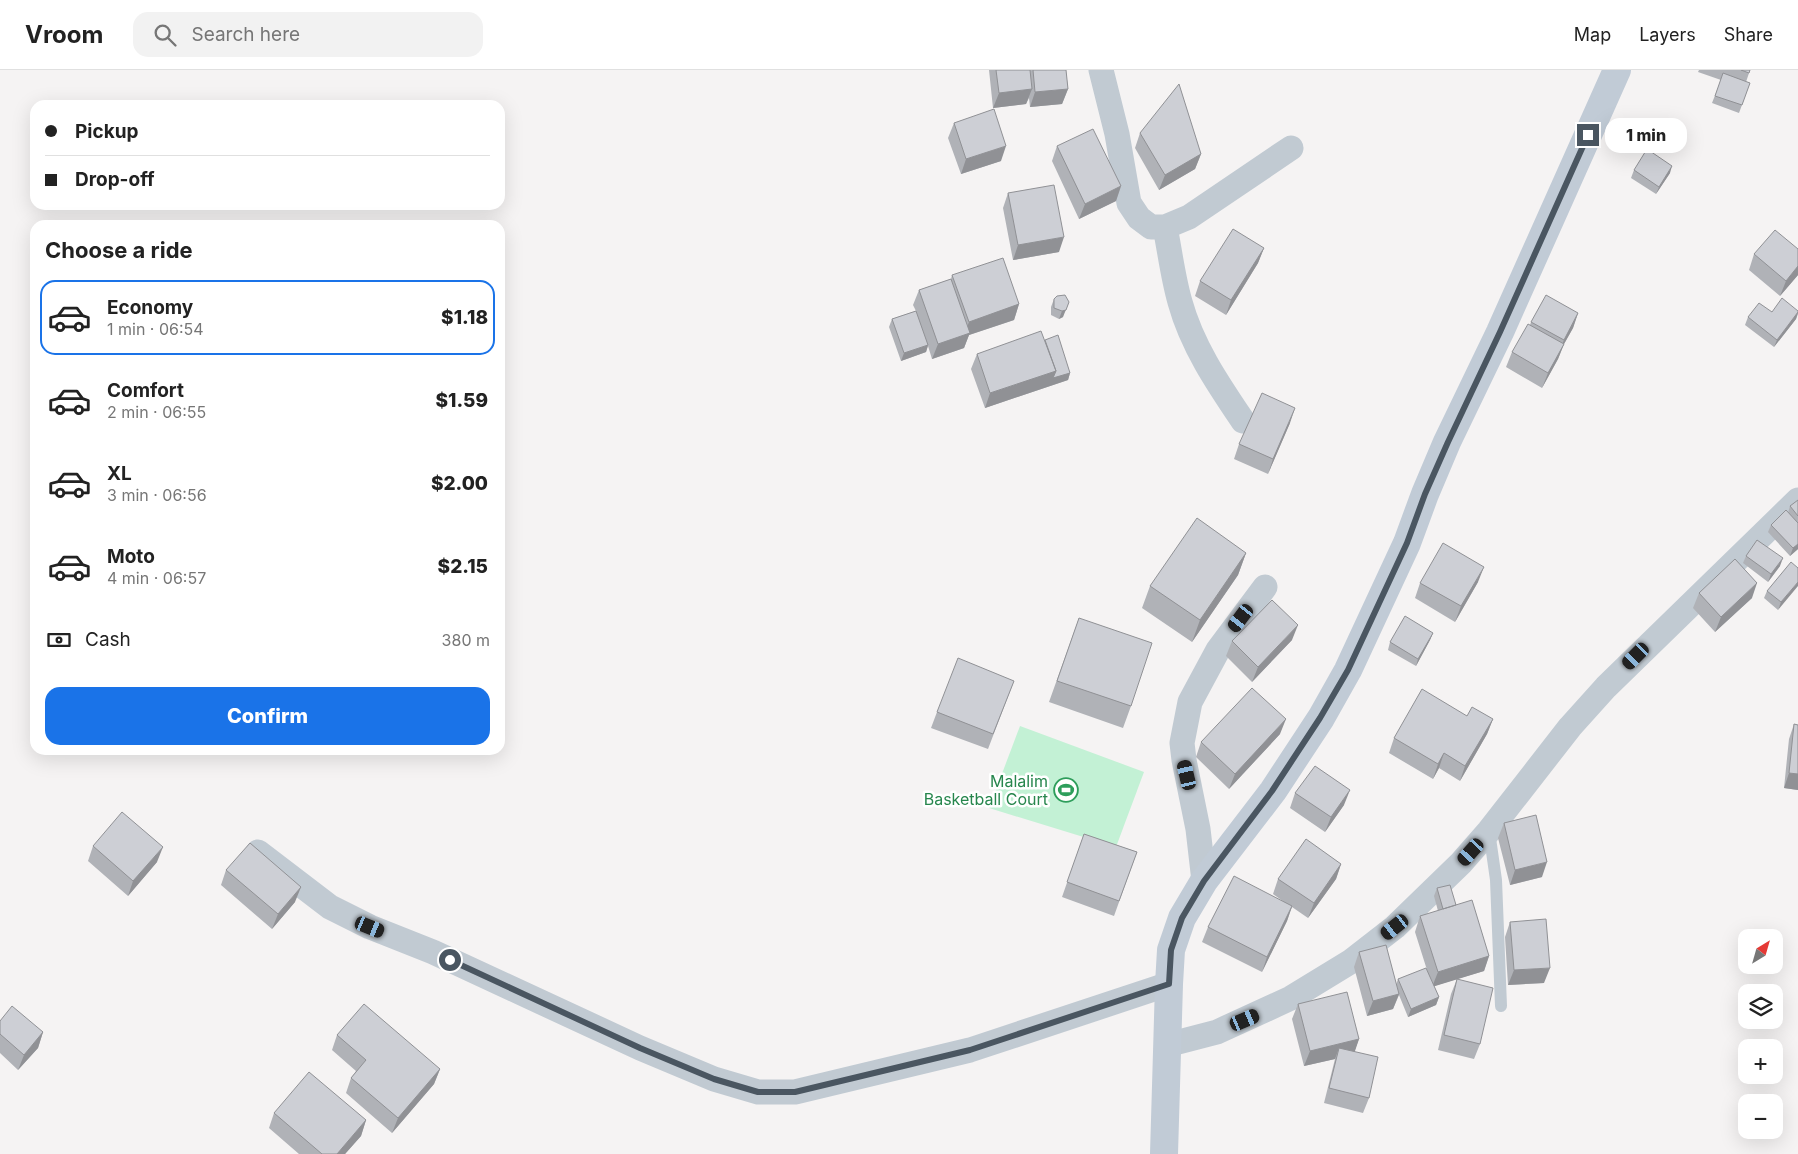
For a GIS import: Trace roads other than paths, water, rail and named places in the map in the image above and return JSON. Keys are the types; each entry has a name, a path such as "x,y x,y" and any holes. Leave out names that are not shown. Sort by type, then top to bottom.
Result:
{"street":[{"path":"1102,70 1117,134 1129,203 1139,218 1150,227 1165,227 1188,216 1291,148"},
{"path":"1164,1154 1171,950 1182,918 1204,881 1272,791 1320,718 1348,670 1407,543 1425,494 1448,442 1500,332 1617,70"},
{"path":"1165,227 1180,303 1191,334 1208,368 1243,421"},
{"path":"1167,1045 1217,1032 1291,998 1350,962 1395,927 1461,863 1489,831 1570,727 1606,687 1798,500"},
{"path":"1204,881 1198,829 1182,743 1190,702 1218,650 1265,587"},
{"path":"258,852 330,907 370,927 433,952 640,1048 714,1079 758,1092 795,1092 970,1050 1169,984"}],"lane":[{"path":"1489,831 1496,880 1501,1006"}],"place":[{"name":"Malalim Basketball Court","path":"1066,790"}]}
